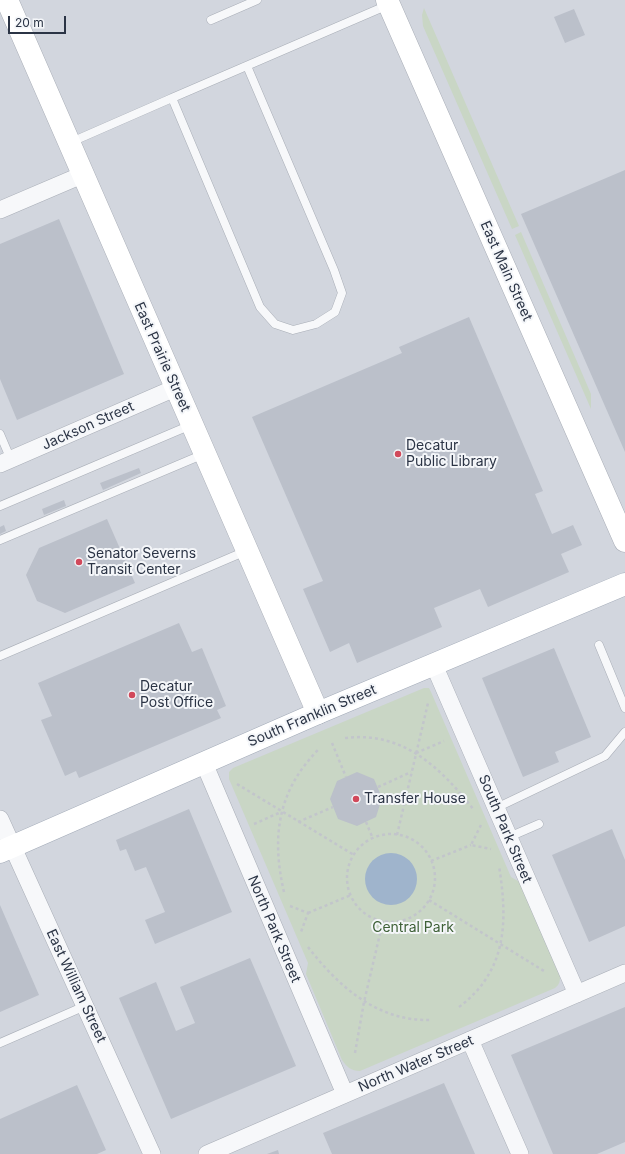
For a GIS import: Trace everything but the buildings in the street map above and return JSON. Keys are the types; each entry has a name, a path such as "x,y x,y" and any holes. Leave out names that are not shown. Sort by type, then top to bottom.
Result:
{"street":[{"name":"East Prairie Street","path":"7,0 191,425 318,713"},
{"name":"East Main Street","path":"388,2 625,541"},
{"path":"0,210 82,175"},
{"name":"Jackson Street","path":"5,462 175,388"},
{"name":"South Franklin Street","path":"6,849 318,713 625,584"},
{"name":"South Park Street","path":"434,665 577,994"},
{"name":"North Park Street","path":"204,763 345,1094"},
{"name":"East William Street","path":"0,819 6,849 85,1006 152,1154"},
{"name":"North Water Street","path":"207,1154 625,973"},
{"path":"470,1040 520,1154"}],"lane":[{"path":"211,20 257,0"},
{"path":"68,143 247,66 388,2"},
{"path":"172,98 260,307 275,324 293,330 316,324 335,312 342,293 322,240 247,66"},
{"path":"0,506 191,425"},
{"path":"0,434 5,462"},
{"path":"0,540 204,454"},
{"path":"0,656 246,551"},
{"path":"599,645 625,708"},
{"path":"496,808 606,756 625,732"},
{"path":"509,837 539,824"},
{"path":"0,1043 85,1006"}],"path":[{"path":"397,835 415,753 428,703"},
{"path":"344,738 377,737 403,746 433,765 447,778 474,810"},
{"path":"415,753 444,741"},
{"path":"332,743 346,777"},
{"path":"284,892 279,865 278,849 282,812 292,782 301,768 319,749"},
{"path":"378,787 412,772"},
{"path":"237,784 354,855"},
{"path":"298,822 333,807"},
{"path":"254,824 282,812"},
{"path":"366,822 373,839"},
{"path":"471,845 481,825"},
{"path":"382,835 397,835 417,843 428,854 434,872 435,883 429,900 413,916 398,921 382,921 371,917 362,910 351,895 348,875 354,855 363,845 373,839 382,835"},
{"path":"431,860 471,845 491,849"},
{"path":"459,1008 486,982 492,972 500,945 504,909 503,889 499,866"},
{"path":"290,906 308,913 351,895"},
{"path":"429,900 544,971"},
{"path":"301,932 308,913"},
{"path":"355,1053 364,1002 382,921"},
{"path":"308,947 334,977 364,1002 396,1016 419,1020 432,1020"}],"shaded area":[{"path":"0,0 625,0 625,1154 0,1154"}],"green space":[{"path":"424,8 519,226 512,229 423,26 422,15"},
{"path":"521,232 591,394 591,409 515,235"},
{"name":"Central Park","path":"424,688 429,688 431,692 511,877 523,884 560,975 560,981 555,988 357,1071 350,1068 342,1060 306,974 308,963 229,779 229,772 233,768"}],"water":[{"path":"391,853 401,855 409,861 415,869 417,879 415,889 409,897 401,903 391,905 381,903 373,897 367,889 365,879 367,869 373,861 381,855"}],"place":[{"name":"Decatur Public Library","path":"398,454"},
{"name":"Senator Severns Transit Center","path":"79,562"},
{"name":"Decatur Post Office","path":"132,695"},
{"name":"Transfer House","path":"356,799"}]}
